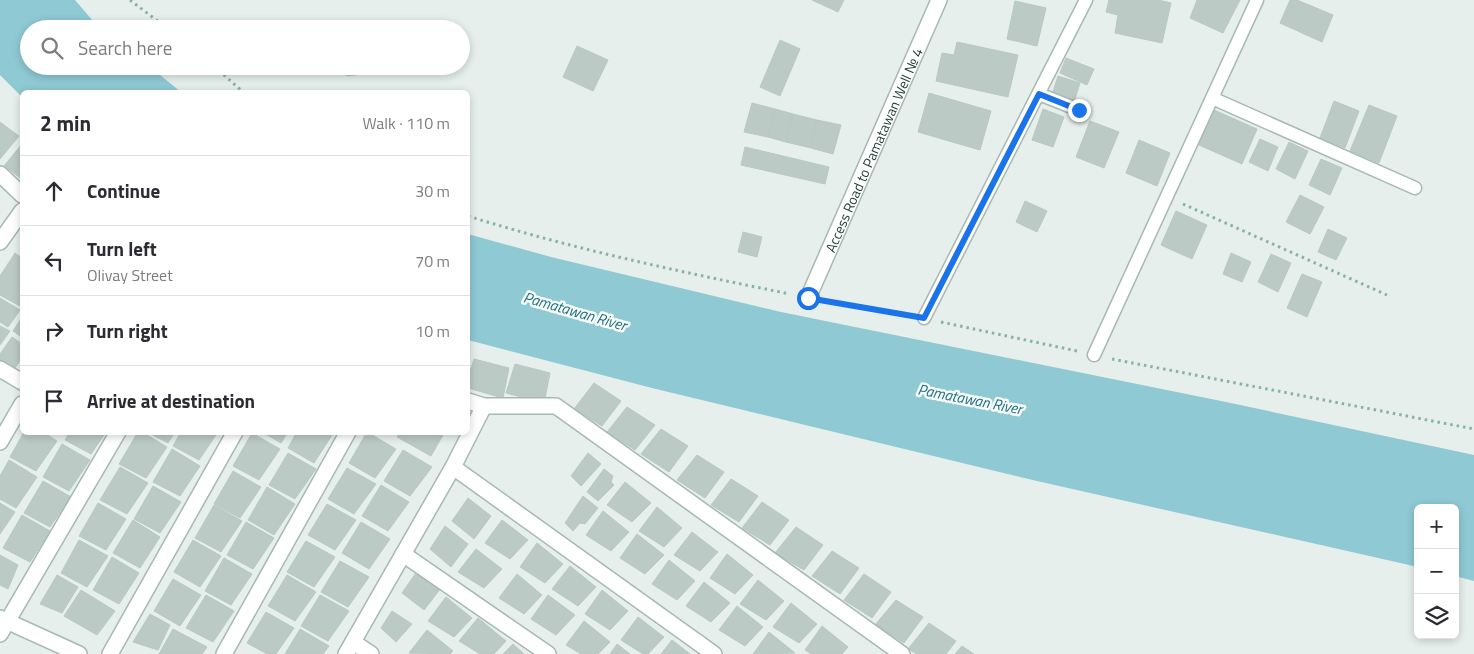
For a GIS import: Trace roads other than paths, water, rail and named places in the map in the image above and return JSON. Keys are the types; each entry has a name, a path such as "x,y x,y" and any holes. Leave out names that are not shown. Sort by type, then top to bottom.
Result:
{"street":[{"name":"Access Road to Pamatawan Well № 4","path":"808,298 939,0"},
{"path":"0,174 20,193"},
{"path":"0,242 20,214"},
{"path":"0,369 20,381"},
{"path":"470,402 484,406 556,406 902,654"},
{"path":"470,434 484,406"},
{"path":"0,442 20,407"},
{"path":"78,654 3,625 116,435"},
{"path":"110,654 233,435"},
{"path":"224,654 346,435"},
{"path":"371,654 350,648 469,435"},
{"path":"453,467 714,654"},
{"path":"404,554 548,654"}],"lane":[{"path":"924,318 1086,0"},
{"path":"1094,355 1257,0"},
{"path":"1039,94 1079,110"},
{"path":"1212,98 1415,188"}],"water":[{"path":"0,0 75,0 92,20 20,20 20,75 160,75 179,90 20,90 20,95 0,75"},
{"name":"Pamatawan River","path":"470,235 551,257 781,312 1226,402 1474,455 1474,581 1459,577 1459,504 1414,504 1414,566 1037,481 652,388 470,341"}]}
